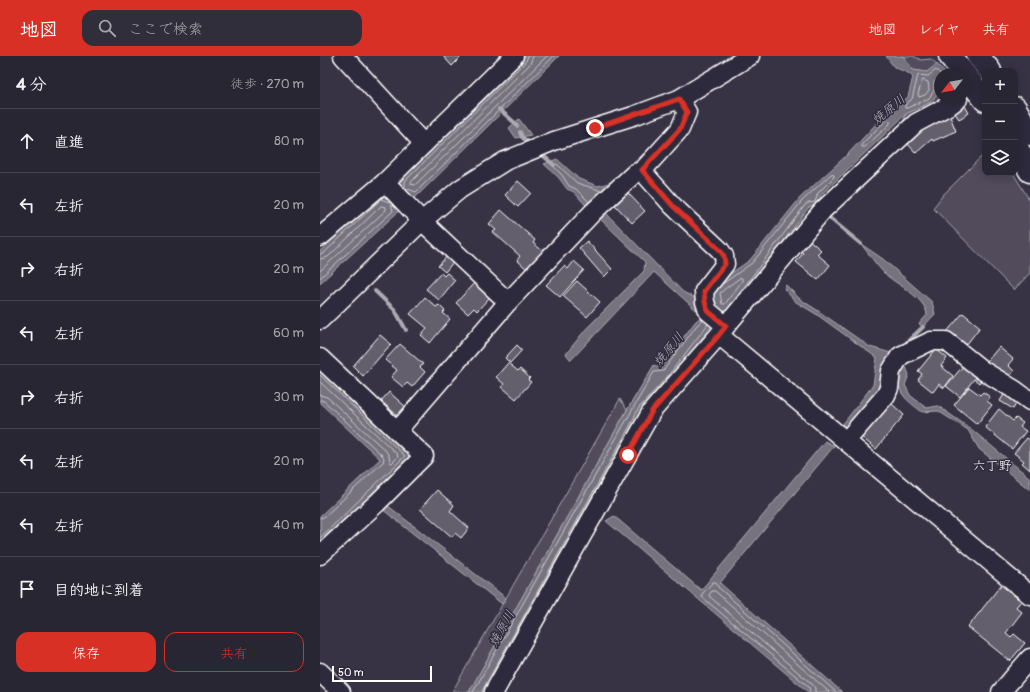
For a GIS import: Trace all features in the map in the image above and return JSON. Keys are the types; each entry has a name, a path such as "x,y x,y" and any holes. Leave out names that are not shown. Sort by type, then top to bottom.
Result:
{"highway":[{"path":"950,56 982,96"},
{"path":"978,56 988,68"},
{"path":"1018,113 1030,134"},
{"path":"1018,149 1030,171"}],"street":[{"path":"343,56 424,144"},
{"path":"320,237 385,182 514,56"},
{"path":"320,320 416,215 505,161 536,148 679,99 750,56"},
{"path":"398,430 508,302 596,210 636,173 642,170 680,129 687,112 679,99"},
{"path":"494,692 652,411 717,323 824,210 916,123 952,104"},
{"path":"642,170 673,206 720,250 724,256 725,264 704,291 705,302 717,323 830,428 1030,595"},
{"path":"385,182 416,215 508,302"},
{"path":"846,441 886,394 889,388 891,370 900,356 931,341 946,341 982,370 1022,390 1030,401"},
{"path":"320,358 424,456 320,556"},
{"path":"1001,692 1030,658"},
{"path":"320,672 341,692"}],"shaded area":[{"path":"901,56 913,56 921,60 931,59 937,64 927,72 913,70 904,57"},
{"path":"934,93 934,104 940,104 903,122 906,114 931,102"},
{"path":"982,156 982,176 1015,176 1030,204 1030,273 1014,290 933,208 943,195"},
{"path":"620,399 627,410 469,692 452,692"}],"water":[{"path":"525,56 559,56 415,198 407,192 395,204 399,211 320,283 320,251 382,192 388,198 401,186 398,182"},
{"path":"886,56 904,57 913,70 927,72 937,64 941,68 934,68 934,98 931,102 906,114 821,195 819,207 809,207 729,314 713,324 670,379 641,411 634,428 486,692 469,692 627,410 654,365 660,368 695,322 704,314 711,290 720,281 750,260 800,198 847,155 876,124 908,97 913,77 908,73 894,67"},
{"path":"519,119 531,135 516,138 509,128"},
{"path":"653,145 625,177 589,209 574,192 567,189 559,178 544,164 557,159 579,179 598,186 609,183 617,178"},
{"path":"603,210 683,292 697,299 702,308 696,310 654,272 571,360 566,354 586,329 644,271 645,262 596,215"},
{"path":"861,244 883,259 932,302 935,314 923,327 919,324 927,315 922,303 910,292 885,274"},
{"path":"786,285 800,299 870,347 891,353 887,359 878,390 844,433 839,429 873,385 877,358 816,314 796,302 784,289"},
{"path":"903,367 906,367 909,375 905,385 910,395 926,408 938,406 971,429 1030,478 1030,490 979,449 968,430 938,411 922,412 909,402 902,394 899,385 899,374"},
{"path":"320,369 412,456 320,543 320,516 380,459 320,403"},
{"path":"825,441 834,446 720,583 842,692 808,692 606,521 614,516 701,590"},
{"path":"387,505 506,598 502,604 382,509"}],"building":[{"path":"443,56 462,56 452,66"},
{"path":"965,106 969,113 959,119 954,112"},
{"path":"949,114 956,131 933,141 932,139 916,153 906,142 926,125"},
{"path":"518,181 531,193 518,207 505,195"},
{"path":"628,193 645,211 632,223 615,205"},
{"path":"501,210 535,240 533,243 545,253 529,271 517,260 520,256 493,232 496,230 489,224"},
{"path":"808,239 821,250 817,254 830,265 818,280 796,262 803,253 800,250"},
{"path":"587,241 612,269 604,277 579,248"},
{"path":"447,256 454,261 445,272 438,266"},
{"path":"574,261 584,270 560,297 546,285 564,266 568,269"},
{"path":"441,273 444,276 447,273 455,280 439,300 426,289"},
{"path":"577,281 600,302 587,317 563,296"},
{"path":"474,283 490,297 477,311 474,308 468,314 456,303"},
{"path":"425,297 436,307 439,305 445,311 443,313 450,319 430,343 421,335 427,328 410,314"},
{"path":"963,313 980,327 963,349 945,334"},
{"path":"380,335 391,344 363,376 353,366"},
{"path":"400,344 423,364 420,367 425,372 412,387 407,383 403,387 391,377 397,370 385,360"},
{"path":"517,345 522,350 510,363 505,358"},
{"path":"999,347 1013,359 1008,365 1014,371 1009,377 984,365"},
{"path":"936,349 947,358 941,366 953,376 944,388 939,384 933,392 918,380 922,374 918,371"},
{"path":"508,363 518,371 520,369 530,378 528,380 531,382 516,399 502,387 504,384 496,377"},
{"path":"964,365 984,377 979,383 974,379 960,397 946,386"},
{"path":"969,387 980,395 983,392 990,397 987,401 992,405 977,424 954,405"},
{"path":"1006,391 1019,399 1013,409 1000,401"},
{"path":"389,392 407,408 399,417 381,401"},
{"path":"885,404 889,407 892,404 904,415 876,449 860,436"},
{"path":"999,409 1013,421 1016,418 1023,423 1020,427 1026,431 1012,449 985,427"},
{"path":"1027,438 1030,440 1030,470 1022,463 1024,461 1014,453"},
{"path":"437,490 454,505 450,511 469,528 461,538 455,533 452,537 420,509"},
{"path":"1001,585 1021,601 1016,607 1022,612 1006,633 1011,637 1014,634 1025,643 1010,661 968,627"}],"waterway":[{"path":"499,109 517,126"},
{"path":"520,132 522,137 531,145"},
{"path":"539,152 554,165"},
{"path":"826,215 861,244"},
{"path":"375,291 395,310 406,330"},
{"path":"907,342 923,327"}],"tunnel":[{"path":"970,85 995,56"}],"district":[{"name":"六丁野","path":"992,465"}],"route":[{"path":"595,128 679,99 687,112 680,129 642,170 673,206 720,250 724,256 725,264 704,291 708,311 726,326 652,411 628,455"}],"water label":[{"name":"焼原川","path":"888,109"},
{"name":"焼原川","path":"668,349"},
{"name":"焼原川","path":"501,628"}]}
